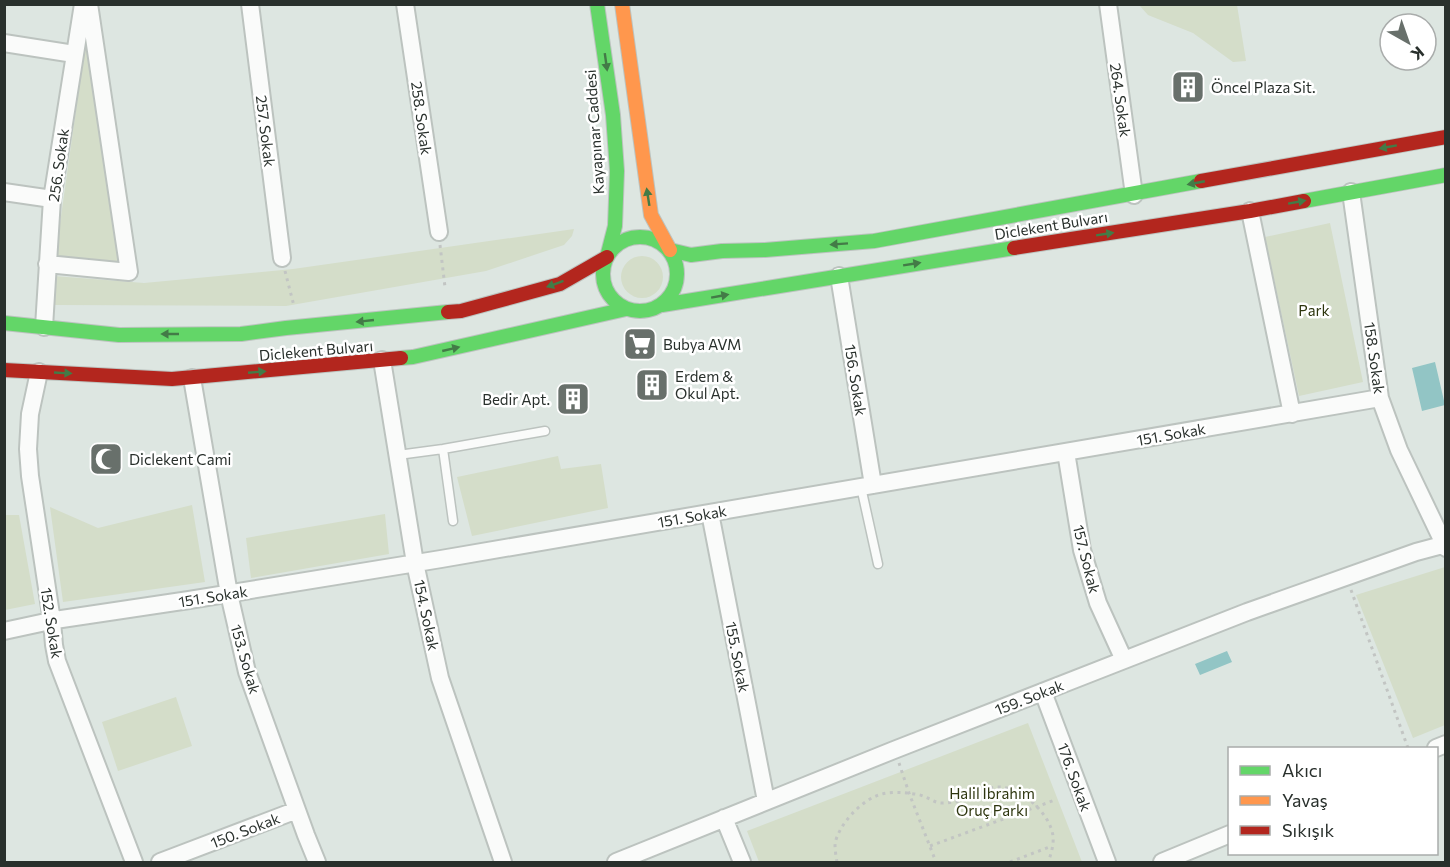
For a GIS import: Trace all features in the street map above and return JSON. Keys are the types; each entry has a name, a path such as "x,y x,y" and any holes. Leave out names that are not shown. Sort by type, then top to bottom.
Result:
{"main road":[{"name":"Kayapınar Caddesi","path":"597,4 612,106 617,178 615,228 607,257"},
{"path":"622,4 651,215 676,261 678,273 676,286 670,297 662,305 648,311 638,312 626,309 608,294 603,270 607,257 614,247 624,240 649,237 670,250"},
{"name":"Diclekent Bulvarı","path":"670,250 691,255 874,241 1446,137"},
{"name":"Diclekent Bulvarı","path":"662,305 1250,211 1446,175"},
{"name":"Diclekent Bulvarı","path":"4,323 119,335 241,334 460,311 560,284 607,257"},
{"name":"Diclekent Bulvarı","path":"4,370 172,380 413,357 626,309"}],"street":[{"name":"256. Sokak","path":"44,327 52,199 83,4"},
{"path":"47,264 129,272 89,4"},
{"name":"257. Sokak","path":"250,4 282,258"},
{"name":"258. Sokak","path":"405,4 439,232"},
{"name":"264. Sokak","path":"1108,4 1134,195"},
{"path":"4,42 74,54"},
{"path":"4,192 52,199"},
{"name":"158. Sokak","path":"1351,192 1380,399 1399,450 1445,545"},
{"path":"1250,211 1292,414"},
{"name":"156. Sokak","path":"839,276 867,486"},
{"name":"154. Sokak","path":"382,360 416,563 440,678 503,862"},
{"name":"152. Sokak","path":"39,372 30,414 28,449 57,661 134,862"},
{"name":"153. Sokak","path":"192,378 229,594 247,672 317,862"},
{"name":"151. Sokak","path":"4,631 52,621 416,563 1380,399"},
{"name":"157. Sokak","path":"1066,452 1082,550 1098,603 1124,660"},
{"name":"155. Sokak","path":"710,513 766,801"},
{"name":"159. Sokak","path":"616,862 1247,612 1416,552 1445,545"},
{"name":"176. Sokak","path":"1043,692 1107,862"},
{"name":"150. Sokak","path":"160,862 297,810"},
{"path":"724,818 742,862"},
{"path":"1162,862 1228,835"}],"lane":[{"path":"398,455 545,431"},
{"path":"443,449 453,521"},
{"path":"867,486 878,564"}],"path":[{"path":"439,232 445,287"},
{"path":"282,258 295,311"},
{"path":"1347,577 1408,747"},
{"path":"894,750 936,862"},
{"path":"837,862 835,844 846,822 861,804 877,796 894,792 909,793 923,795 938,803 961,801 987,789 1000,787 1018,791 1037,807 1047,820 1053,836 1048,862"},
{"path":"930,846 1054,800"},
{"path":"1010,862 1052,846"}],"green space":[{"path":"1139,5 1237,5 1246,61 1233,62 1193,33 1148,15"},
{"path":"85,46 90,46 121,265 55,259"},
{"name":"Park","path":"1330,223 1363,382 1299,396 1265,237"},
{"path":"574,229 572,236 564,245 486,271 286,306 53,305 54,276 144,283 293,269"},
{"path":"642,256 657,262 663,277 657,292 642,298 627,292 621,277 627,262"},
{"path":"558,456 561,469 601,464 608,508 472,536 457,477"},
{"path":"192,505 205,582 63,602 50,507 98,528"},
{"path":"385,514 389,554 251,578 246,538"},
{"path":"5,515 19,515 35,604 5,610"},
{"path":"1445,567 1445,725 1413,738 1356,595"},
{"path":"176,697 192,746 118,771 102,722"},
{"name":"Halil İbrahim Oruç Parkı","path":"1028,723 1082,862 759,862 747,831"}],"water":[{"path":"1435,362 1445,405 1422,411 1412,368"},
{"path":"1227,651 1232,662 1200,675 1195,664"}],"traffic: fast":[{"path":"597,4 613,115 617,171 615,226 607,257"},
{"path":"1304,201 1446,175"},
{"path":"670,250 691,255 874,241 1201,181"},
{"path":"633,237 647,237 661,243 671,253 677,267 677,274 677,281 671,295 661,305 647,311 633,311 619,305 609,295 603,281 603,267 609,253 619,243 633,237"},
{"path":"662,305 1014,248"},
{"path":"401,358 626,309"},
{"path":"4,323 119,335 241,334 448,312"}],"traffic: slow":[{"path":"622,4 651,215 670,250"}],"traffic: jam":[{"path":"1201,181 1446,137"},
{"path":"1014,248 1304,201"},
{"path":"448,312 461,311 560,284 607,257"},
{"path":"4,370 172,379 401,358"}],"place":[{"name":"Öncel Plaza Sit.","path":"1188,87"},
{"name":"Bubya AVM","path":"640,344"},
{"name":"Erdem & Okul Apt.","path":"652,385"},
{"name":"Bedir Apt.","path":"573,399"},
{"name":"Diclekent Cami","path":"106,459"}]}
